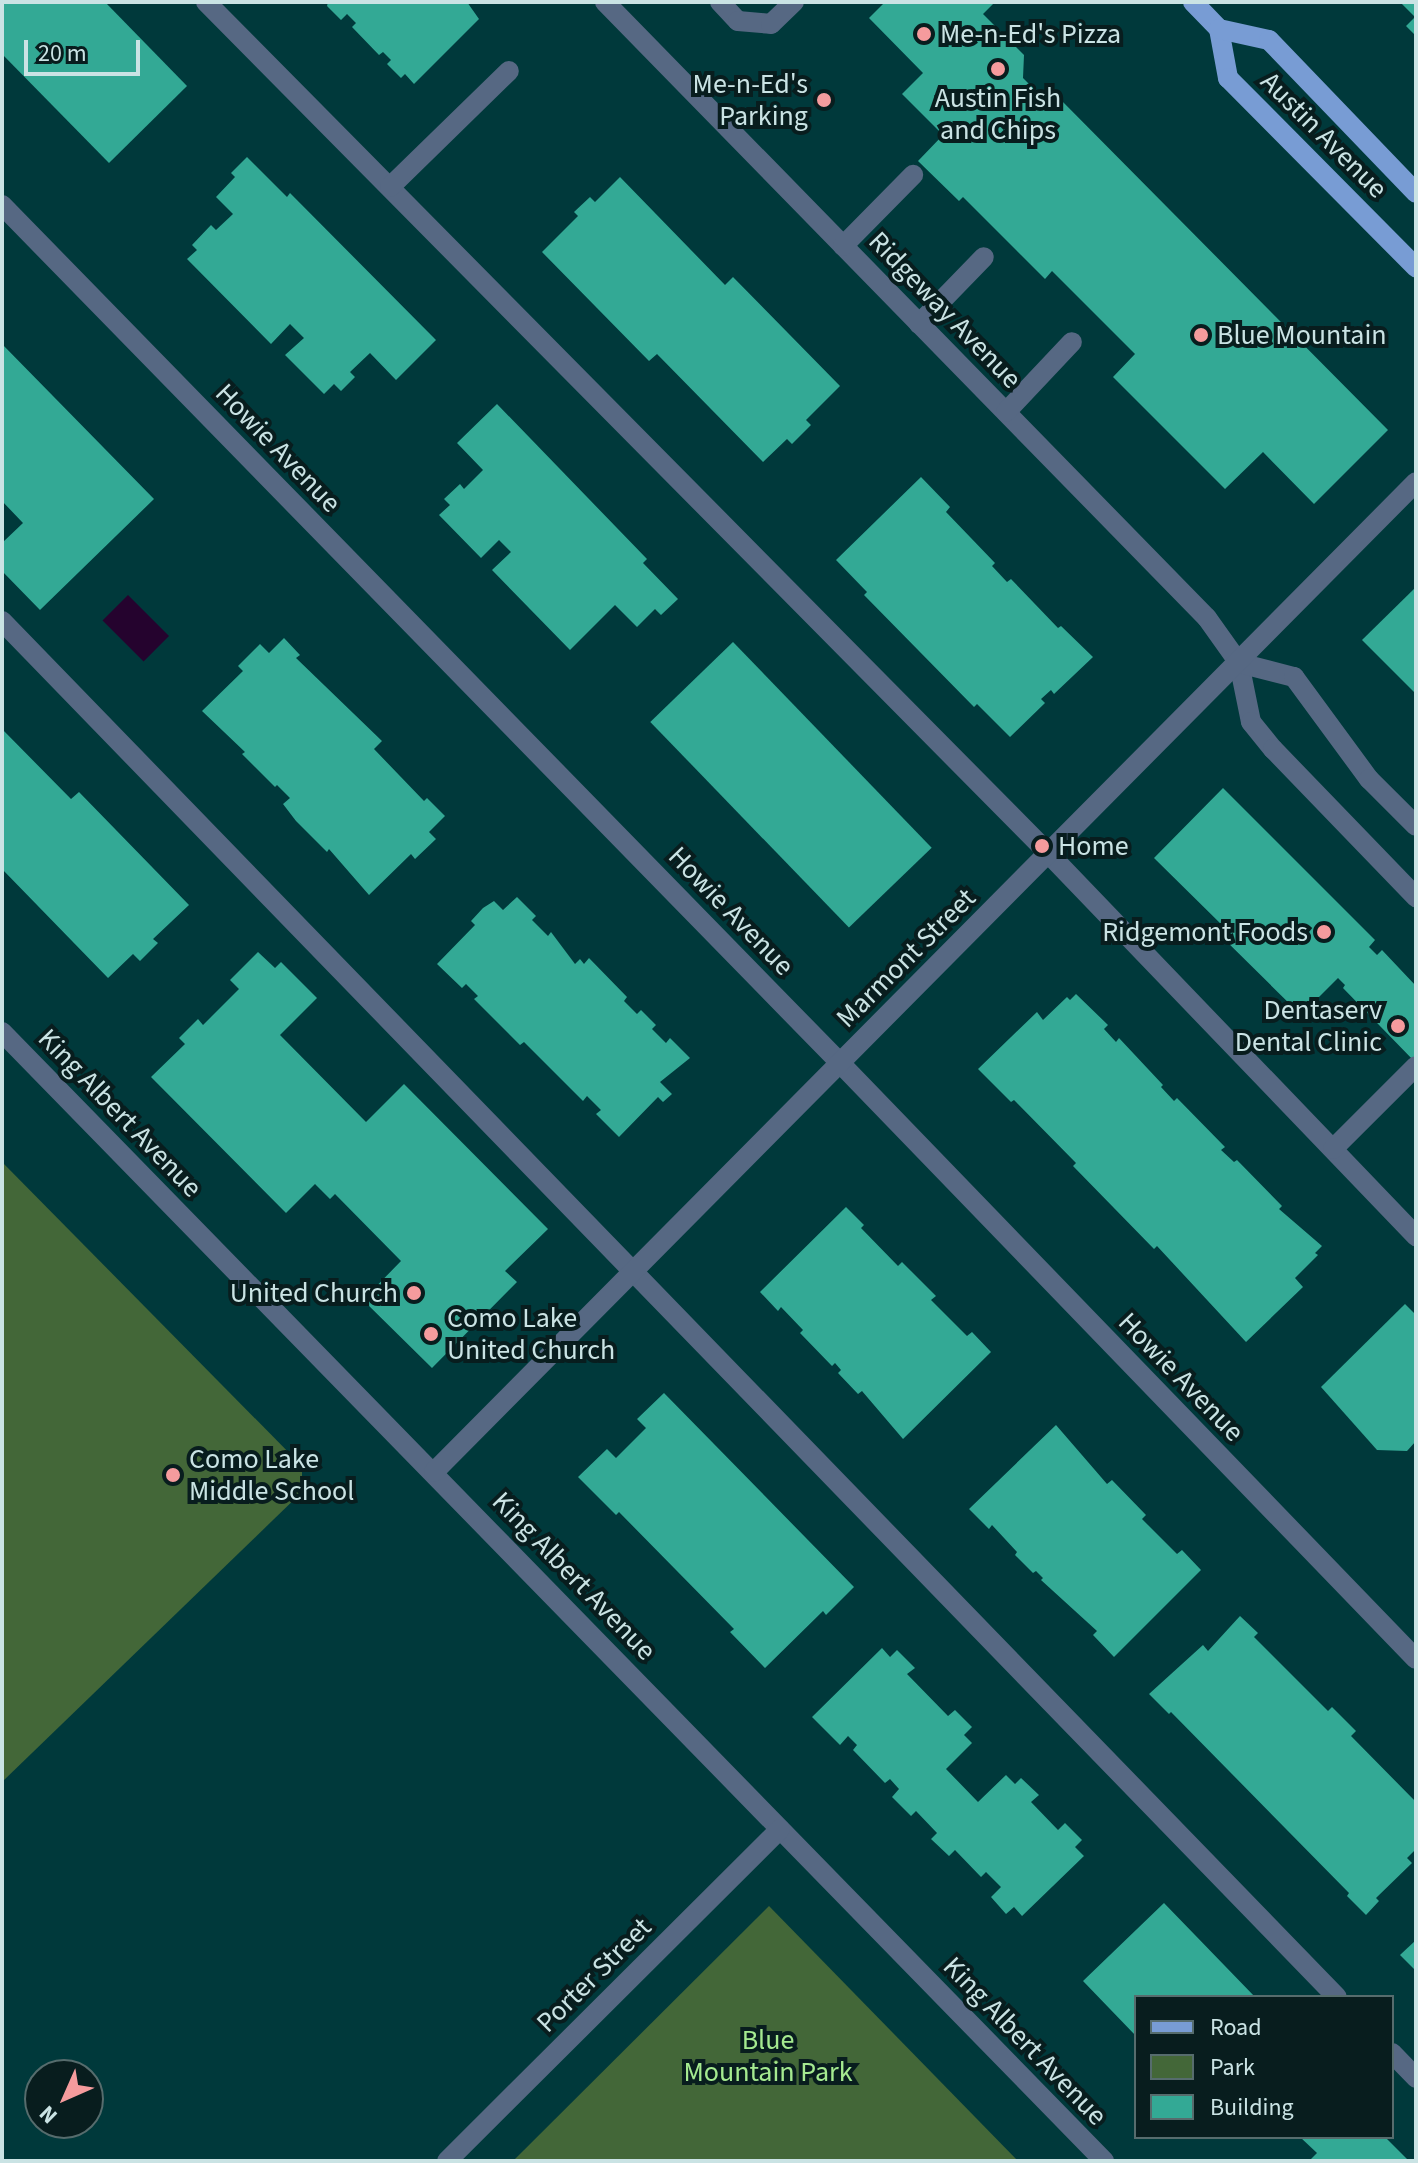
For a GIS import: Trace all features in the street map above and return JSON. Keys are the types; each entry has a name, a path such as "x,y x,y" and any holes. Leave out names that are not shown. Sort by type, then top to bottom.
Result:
{"main road":[{"path":"1193,2 1219,29"},
{"name":"Austin Avenue","path":"1416,193 1269,40 1219,29 1228,78 1416,267"}],"street":[{"path":"206,2 1049,854 1416,1236"},
{"name":"Ridgeway Avenue","path":"605,2 1207,618 1239,663 1251,722 1416,897"},
{"path":"720,2 738,21 771,24 794,2"},
{"path":"390,187 509,71"},
{"path":"843,246 913,175"},
{"name":"Howie Avenue","path":"2,205 841,1064 1416,1659"},
{"path":"919,324 984,257"},
{"path":"1006,412 1072,342"},
{"name":"Marmont Street","path":"434,1472 1416,482"},
{"path":"2,621 1335,1995"},
{"path":"1239,663 1294,677 1369,779 1416,826"},
{"name":"King Albert Avenue","path":"2,1032 1104,2161"},
{"path":"1333,1149 1416,1066"},
{"name":"Porter Street","path":"447,2161 780,1829"},
{"path":"1394,2055 1416,2078"}],"green space":[{"path":"2,1162 302,1466 302,1492 2,1782"},
{"name":"Blue Mountain Park","path":"769,1906 1018,2161 513,2161"}],"shaded area":[{"path":"128,595 169,636 144,661 103,620"}],"building":[{"path":"2,2 105,2 187,86 109,163 2,54"},
{"path":"328,2 467,2 479,19 414,84 405,74 401,78 387,64 391,60 383,52 379,55 352,27 356,23 347,14 341,20 327,6"},
{"path":"885,2 995,2 983,14 1024,55 1023,78 1042,97 1060,99 1388,430 1314,504 1263,452 1225,489 1113,377 1135,354 1052,271 1045,279 963,197 959,201 918,161 943,135 902,94 923,73 869,18"},
{"path":"1400,2 1416,2 1416,36 1406,26 1415,17"},
{"path":"247,157 287,197 290,193 436,340 396,380 370,353 350,372 355,377 341,391 334,384 324,394 285,355 304,338 290,324 271,344 187,259 197,250 192,245 211,225 216,230 233,214 216,197 235,177 231,173"},
{"path":"620,177 725,285 733,277 840,386 806,420 811,425 792,444 787,439 763,462 657,354 649,361 542,252 578,216 574,212 590,197 595,202"},
{"path":"2,344 154,499 40,610 2,571 2,543 23,523 2,501"},
{"path":"497,404 647,559 643,563 678,599 661,615 655,609 637,627 615,605 570,650 492,570 511,552 499,540 481,558 439,515 450,505 444,499 460,484 464,489 483,470 457,443"},
{"path":"921,477 950,507 946,512 995,563 992,566 1007,582 1011,579 1058,628 1061,626 1093,657 1054,694 1051,690 1041,699 1045,703 1010,737 977,704 974,707 864,595 867,592 836,560"},
{"path":"1416,587 1416,694 1362,640"},
{"path":"284,638 300,655 296,658 382,741 374,749 424,801 427,798 445,816 429,832 436,839 415,859 411,854 369,895 329,849 327,852 296,821 283,804 290,798 277,785 275,787 242,754 245,752 202,711 243,671 238,666 260,644 269,653"},
{"path":"733,642 932,848 849,928 650,722"},
{"path":"2,729 71,799 79,792 189,905 153,939 158,943 140,961 133,954 108,978 2,869"},
{"path":"1223,788 1375,940 1369,947 1377,955 1382,950 1416,986 1416,1063 1343,988 1345,985 1338,978 1301,1015 1219,934 1225,928 1154,858"},
{"path":"517,897 536,916 532,920 548,936 551,932 575,964 580,959 584,964 589,958 627,997 624,1001 637,1014 641,1010 656,1025 652,1029 666,1043 670,1038 690,1058 660,1082 672,1094 663,1102 658,1097 619,1137 596,1114 601,1110 587,1096 583,1101 524,1042 520,1045 474,999 478,996 466,984 462,988 437,964 475,925 471,921 483,908 494,901 503,910"},
{"path":"258,952 275,968 281,962 317,998 280,1035 366,1122 404,1084 548,1229 505,1271 517,1282 432,1368 363,1300 401,1261 335,1194 330,1199 315,1184 286,1213 151,1077 185,1044 179,1038 198,1019 203,1025 239,989 230,980"},
{"path":"1076,994 1108,1025 1104,1029 1116,1042 1119,1038 1174,1101 1177,1098 1225,1147 1221,1150 1234,1162 1237,1160 1282,1206 1279,1209 1322,1246 1315,1253 1318,1255 1295,1278 1303,1287 1246,1342 1157,1246 1154,1249 1073,1166 1076,1163 1014,1100 1011,1102 978,1069 1037,1012 1043,1020 1067,997 1070,1000"},
{"path":"846,1207 864,1225 861,1228 898,1266 902,1262 936,1296 931,1300 967,1336 972,1332 991,1352 903,1439 862,1391 858,1394 838,1373 841,1370 835,1363 832,1366 800,1333 803,1330 781,1307 778,1311 760,1292"},
{"path":"1405,1304 1416,1315 1416,1441 1407,1451 1377,1450 1321,1387"},
{"path":"664,1393 854,1587 826,1615 823,1611 765,1668 730,1632 734,1629 619,1512 616,1515 578,1477 607,1449 616,1458 646,1428 637,1419"},
{"path":"1056,1425 1107,1484 1112,1480 1146,1515 1142,1519 1177,1554 1182,1550 1201,1570 1114,1657 1093,1635 1097,1631 1041,1580 1043,1578 1036,1571 1033,1573 1015,1555 1017,1552 992,1525 989,1529 969,1509"},
{"path":"1240,1616 1258,1633 1254,1637 1328,1711 1332,1707 1356,1731 1351,1736 1416,1802 1416,1849 1407,1858 1412,1863 1376,1898 1379,1901 1366,1915 1347,1896 1349,1893 1171,1712 1169,1714 1149,1694 1203,1645 1208,1651"},
{"path":"882,1648 890,1657 897,1650 915,1668 907,1674 948,1716 955,1710 972,1727 964,1735 972,1743 946,1769 978,1802 1006,1775 1015,1784 1021,1778 1039,1795 1031,1802 1058,1830 1065,1823 1082,1840 1075,1847 1084,1856 1022,1916 1014,1907 1006,1914 991,1897 1001,1887 986,1872 981,1877 955,1850 949,1856 931,1839 937,1833 916,1811 911,1816 892,1797 899,1789 890,1779 885,1783 853,1750 857,1745 848,1736 840,1745 812,1717"},
{"path":"1164,1903 1253,1995 1134,1995 1134,2034 1083,1981"},
{"path":"1416,1940 1416,1971 1400,1955"},
{"path":"1302,2139 1387,2139 1409,2161 1309,2161 1317,2153"}],"place":[{"name":"Me-n-Ed's Pizza","path":"924,34"},
{"name":"Austin Fish and Chips","path":"998,69"},
{"name":"Me-n-Ed's Parking","path":"824,100"},
{"name":"Blue Mountain","path":"1201,335"},
{"name":"Home","path":"1042,846"},
{"name":"Ridgemont Foods","path":"1324,932"},
{"name":"Dentaserv Dental Clinic","path":"1398,1026"},
{"name":"United Church","path":"414,1293"},
{"name":"Como Lake United Church","path":"431,1334"},
{"name":"Como Lake Middle School","path":"173,1475"}]}
